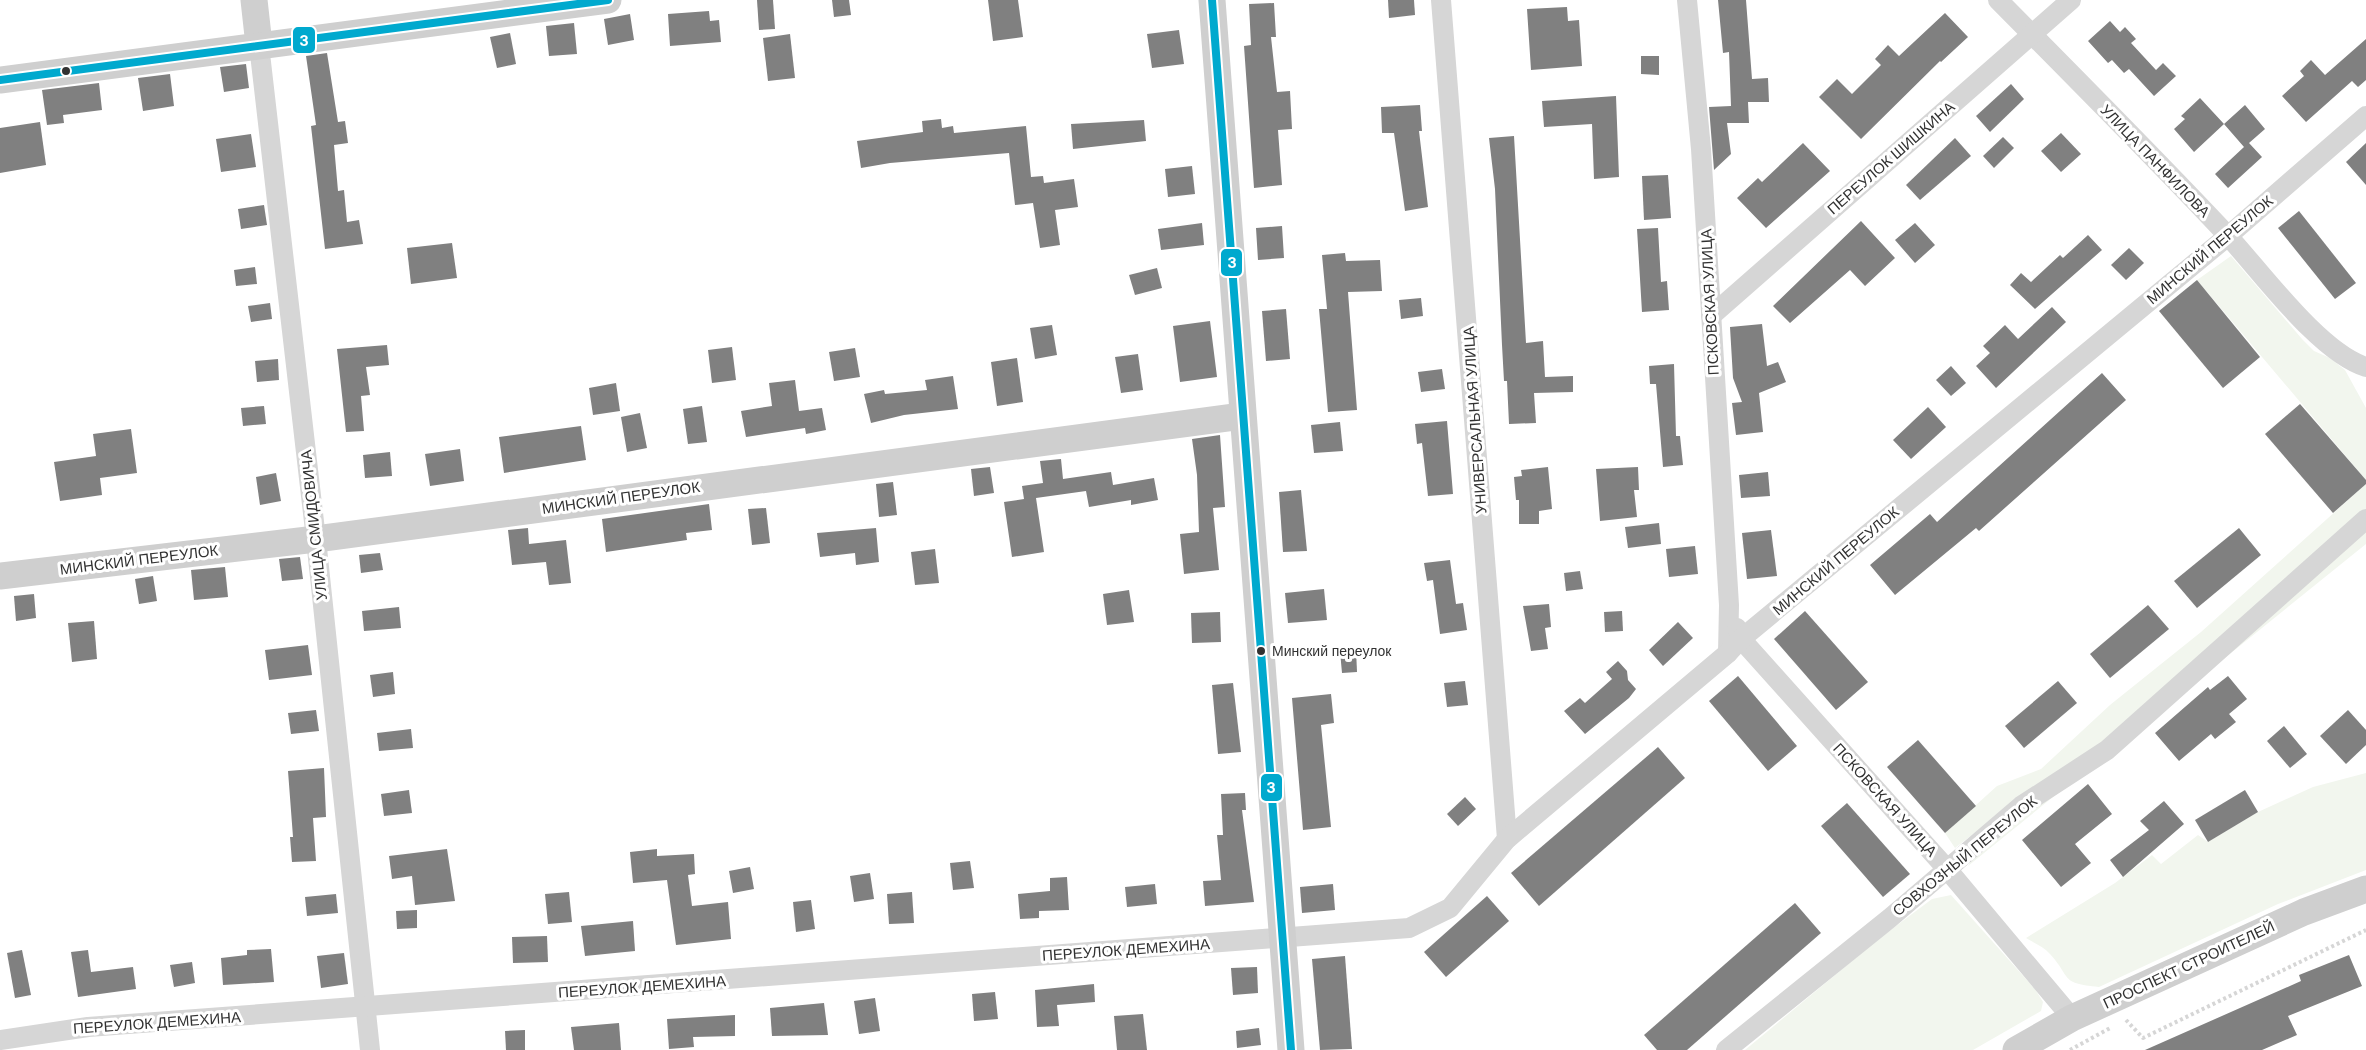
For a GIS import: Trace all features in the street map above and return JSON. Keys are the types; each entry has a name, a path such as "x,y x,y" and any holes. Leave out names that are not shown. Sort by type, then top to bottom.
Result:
{"main road":[{"name":"УЛИЦА СМИДОВИЧА","path":"254,0 259,45"},
{"path":"0,80 608,0"},
{"path":"1212,0 1291,1050"},
{"name":"МИНСКИЙ ПЕРЕУЛОК","path":"0,576 316,539 1242,416"},
{"name":"ПРОСПЕКТ СТРОИТЕЛЕЙ","path":"2016,1050 2072,1018 2304,912 2366,889"}],"street":[{"name":"УНИВЕРСАЛЬНАЯ УЛИЦА","path":"1442,0 1507,839"},
{"name":"ПСКОВСКАЯ УЛИЦА","path":"1687,0 1701,149 1729,605 1735,646 1947,869 2072,1018"},
{"name":"УЛИЦА ПАНФИЛОВА","path":"1998,0 2228,236 2321,338 2355,364 2366,367"},
{"name":"ПЕРЕУЛОК ШИШКИНА","path":"1711,316 2072,0"},
{"name":"УЛИЦА СМИДОВИЧА","path":"259,45 316,539 370,1050"},
{"name":"МИНСКИЙ ПЕРЕУЛОК","path":"1284,938 1409,928 1450,908 1507,839 2228,236 2366,116"},
{"name":"СОВХОЗНЫЙ ПЕРЕУЛОК","path":"1726,1050 2021,806 2107,750 2366,519"},
{"name":"ПЕРЕУЛОК ДЕМЕХИНА","path":"0,1040 88,1028 1284,938"}],"path":[{"path":"2127,1020 2142,1038 2366,930"}],"shaded area":[{"path":"2231,256 2314,351 2330,358 2345,370 2366,408 2366,480 2197,280"},
{"path":"2366,484 2366,511 2121,734 2038,784 1955,848 1945,833 1997,786 2041,769 2110,705 2201,632"},
{"path":"2366,528 2366,544 2122,741"},
{"path":"2085,771 1968,866 2006,828"},
{"path":"2366,773 2366,870 2278,904 2099,987 2072,981 2048,952 2026,938 2115,883 2152,855 2161,864 2198,835 2208,842 2258,812 2313,787"},
{"path":"1951,895 2035,989 2043,1002 2041,1011 1973,1050 1745,1050 1876,941 1932,899"}],"building":[{"path":"757,0 773,0 775,29 759,30"},
{"path":"832,0 849,0 851,15 834,17"},
{"path":"988,0 1018,0 1023,37 993,41"},
{"path":"1388,0 1414,0 1415,15 1389,18"},
{"path":"1718,0 1746,0 1752,79 1768,78 1769,102 1748,102 1749,123 1727,123 1731,154 1714,170 1709,107 1731,106 1729,52 1723,53"},
{"path":"1274,3 1276,37 1271,37 1277,92 1290,91 1292,129 1278,130 1282,185 1254,188 1244,46 1251,45 1249,4"},
{"path":"1567,7 1568,21 1579,20 1582,66 1531,70 1527,9"},
{"path":"709,11 710,21 719,20 721,42 670,46 668,14"},
{"path":"1945,13 1968,37 1940,61 1861,139 1819,97 1837,79 1852,94 1881,65 1875,59 1888,45 1899,56"},
{"path":"630,14 634,40 608,45 604,19"},
{"path":"2110,21 2120,32 2125,27 2136,39 2131,43 2156,70 2163,63 2176,76 2154,96 2129,69 2124,73 2112,60 2108,63 2088,41"},
{"path":"574,23 577,54 549,56 546,26"},
{"path":"1179,30 1184,64 1152,68 1147,34"},
{"path":"510,33 516,64 497,68 490,37"},
{"path":"790,34 795,78 768,81 763,38"},
{"path":"2366,39 2366,80 2358,87 2352,81 2306,122 2282,96 2304,76 2300,71 2311,60 2325,75"},
{"path":"327,53 338,122 345,121 348,143 334,145 338,191 344,190 347,222 359,220 363,244 325,249 311,126 316,125 306,56"},
{"path":"1641,56 1659,56 1659,75 1641,74"},
{"path":"246,64 249,88 224,92 220,67"},
{"path":"170,74 174,106 143,111 138,78"},
{"path":"99,83 102,110 63,115 64,123 47,125 42,90"},
{"path":"2011,84 2024,99 1990,132 1976,116"},
{"path":"1616,96 1619,177 1594,179 1592,124 1544,127 1542,101"},
{"path":"2200,98 2224,124 2194,152 2174,129 2185,119 2181,116"},
{"path":"1420,105 1422,131 1419,131 1428,207 1405,211 1394,133 1382,133 1381,107"},
{"path":"2245,105 2265,129 2249,143 2262,157 2228,188 2215,174 2244,147 2224,124"},
{"path":"941,119 942,128 953,126 954,133 1026,126 1031,177 1043,176 1044,183 1074,179 1078,207 1055,210 1060,245 1040,248 1033,203 1015,205 1009,153 890,163 861,168 857,141 923,132 922,121"},
{"path":"1144,120 1146,141 1073,149 1071,124"},
{"path":"40,122 46,165 0,173 0,128"},
{"path":"2061,133 2081,154 2061,172 2041,151"},
{"path":"251,134 256,167 221,172 216,139"},
{"path":"1514,136 1526,343 1543,341 1545,377 1573,376 1573,392 1534,393 1536,423 1509,424 1507,381 1504,381 1495,189 1489,138"},
{"path":"2003,137 2014,148 1994,168 1983,156"},
{"path":"1955,138 1971,156 1920,200 1906,185"},
{"path":"1803,143 1830,171 1766,228 1737,198 1758,178 1762,182"},
{"path":"2366,143 2366,185 2346,162"},
{"path":"1192,166 1195,194 1168,197 1165,169"},
{"path":"1668,175 1671,218 1644,220 1642,176"},
{"path":"264,205 267,225 241,229 238,209"},
{"path":"2299,211 2356,283 2335,299 2278,228"},
{"path":"1861,221 1895,258 1865,286 1850,270 1790,323 1773,306"},
{"path":"1202,223 1204,245 1161,250 1158,229"},
{"path":"1915,223 1935,245 1915,263 1895,240"},
{"path":"1282,226 1284,258 1258,260 1256,228"},
{"path":"1658,228 1661,282 1667,281 1669,310 1642,312 1637,229"},
{"path":"2088,235 2102,250 2035,309 2010,285 2021,273 2031,282 2060,255 2063,258"},
{"path":"452,243 457,278 411,284 407,248"},
{"path":"2129,248 2144,263 2126,280 2111,265"},
{"path":"1345,253 1346,261 1380,260 1382,291 1348,292 1357,410 1328,412 1319,309 1327,309 1322,255"},
{"path":"255,267 257,284 236,286 234,270"},
{"path":"1157,268 1162,288 1135,295 1129,275"},
{"path":"2197,280 2260,357 2223,388 2159,311"},
{"path":"1421,298 1423,316 1401,319 1399,300"},
{"path":"270,303 272,319 251,322 248,306"},
{"path":"2052,307 2066,322 1996,388 1976,366 1990,353 1983,346 2005,325 2018,339"},
{"path":"1286,309 1290,359 1266,361 1262,311"},
{"path":"1210,321 1217,377 1180,382 1173,326"},
{"path":"1762,324 1767,366 1778,362 1786,382 1759,393 1763,432 1736,435 1732,403 1742,402 1733,378 1730,327"},
{"path":"1052,325 1057,355 1035,359 1030,328"},
{"path":"387,345 389,365 366,367 370,395 361,396 364,431 346,432 337,349"},
{"path":"732,347 736,380 712,383 708,350"},
{"path":"855,348 860,377 834,381 829,352"},
{"path":"1138,354 1143,390 1121,393 1115,357"},
{"path":"1017,358 1023,402 997,406 991,362"},
{"path":"278,359 279,380 257,382 255,361"},
{"path":"1674,364 1676,436 1680,436 1683,465 1663,467 1656,384 1650,384 1649,366"},
{"path":"1951,366 1966,383 1951,396 1936,380"},
{"path":"1442,369 1445,389 1421,392 1418,372"},
{"path":"2102,373 2126,400 1979,531 1976,528 1895,595 1870,565 1930,514 1937,522"},
{"path":"953,376 958,409 904,415 871,423 864,394 884,390 885,394 927,390 925,380"},
{"path":"795,380 799,411 822,408 826,430 806,434 805,428 746,437 741,411 772,406 769,383"},
{"path":"616,383 620,411 593,415 589,388"},
{"path":"2300,404 2366,480 2366,484 2333,513 2265,434"},
{"path":"264,406 266,424 243,426 241,408"},
{"path":"702,406 707,442 688,444 683,409"},
{"path":"1928,407 1946,427 1911,459 1893,440"},
{"path":"640,413 647,448 627,452 621,417"},
{"path":"1447,421 1453,494 1428,496 1422,443 1417,444 1415,424"},
{"path":"1340,422 1343,451 1314,453 1311,425"},
{"path":"581,426 586,460 504,473 499,437"},
{"path":"131,429 137,473 100,478 102,495 60,501 54,462 96,456 93,434"},
{"path":"1220,435 1225,507 1213,508 1219,570 1184,574 1180,534 1199,532 1197,475 1192,439"},
{"path":"460,449 464,481 430,486 425,454"},
{"path":"390,452 392,476 365,478 363,455"},
{"path":"1061,459 1063,479 1111,472 1113,485 1154,478 1158,500 1131,505 1131,500 1089,507 1086,491 1036,498 1044,552 1012,557 1004,502 1024,499 1022,486 1043,483 1040,461"},
{"path":"990,467 994,493 974,496 971,469"},
{"path":"1548,467 1552,509 1539,511 1539,524 1519,524 1519,500 1516,500 1514,477 1522,476 1521,470"},
{"path":"1638,467 1639,490 1634,490 1637,517 1600,521 1596,469"},
{"path":"1768,472 1770,496 1741,498 1739,475"},
{"path":"276,473 281,501 260,505 256,477"},
{"path":"893,482 897,515 879,517 876,484"},
{"path":"1301,490 1307,551 1283,552 1279,492"},
{"path":"709,504 712,530 686,533 687,540 606,552 602,519"},
{"path":"766,508 770,543 752,545 748,509"},
{"path":"1659,523 1661,544 1628,548 1625,527"},
{"path":"528,528 529,544 566,540 571,583 549,585 546,562 512,565 508,530"},
{"path":"876,528 879,562 856,565 855,553 820,557 817,533"},
{"path":"2239,528 2261,555 2197,608 2174,581"},
{"path":"1771,530 1777,576 1747,579 1742,533"},
{"path":"1695,546 1698,574 1669,577 1666,549"},
{"path":"935,549 939,583 915,585 911,552"},
{"path":"380,553 383,570 361,573 359,555"},
{"path":"300,557 303,579 282,581 279,559"},
{"path":"1450,560 1456,604 1463,603 1467,630 1440,634 1433,580 1427,581 1424,563"},
{"path":"225,567 228,597 194,600 191,570"},
{"path":"1580,571 1583,589 1566,591 1564,573"},
{"path":"153,576 157,601 139,604 135,579"},
{"path":"1324,589 1327,620 1288,623 1285,593"},
{"path":"1129,590 1134,622 1107,625 1103,594"},
{"path":"34,594 36,618 16,621 14,596"},
{"path":"1549,604 1551,627 1545,628 1548,649 1531,651 1523,606"},
{"path":"2148,605 2169,629 2110,678 2090,654"},
{"path":"399,607 401,628 364,631 362,611"},
{"path":"1622,611 1623,631 1605,632 1604,612"},
{"path":"1805,611 1868,682 1836,710 1774,639"},
{"path":"1220,612 1221,642 1192,643 1191,613"},
{"path":"94,621 97,659 72,662 68,623"},
{"path":"1678,622 1693,638 1663,666 1649,650"},
{"path":"308,645 312,675 269,680 265,650"},
{"path":"1356,649 1357,672 1342,673 1340,651"},
{"path":"1618,661 1627,671 1628,680 1636,689 1629,698 1585,734 1564,711 1580,698 1585,703 1612,679 1606,672"},
{"path":"393,672 395,694 373,697 370,675"},
{"path":"1738,676 1797,746 1768,771 1709,701"},
{"path":"2228,676 2247,699 2229,714 2236,722 2215,739 2211,734 2179,761 2155,733 2208,687 2210,690"},
{"path":"1465,681 1468,705 1447,707 1444,683"},
{"path":"2058,681 2077,703 2024,748 2005,726"},
{"path":"1233,683 1241,752 1218,754 1212,685"},
{"path":"1331,694 1334,723 1321,725 1331,827 1303,830 1292,698"},
{"path":"316,710 319,731 291,734 288,713"},
{"path":"2348,710 2366,730 2366,745 2346,764 2320,736"},
{"path":"2284,726 2307,754 2290,768 2267,741"},
{"path":"411,729 413,748 379,751 377,733"},
{"path":"1918,740 1976,806 1945,833 1887,767"},
{"path":"1658,747 1685,778 1539,906 1511,873"},
{"path":"324,768 326,817 313,818 316,861 292,862 290,837 293,837 288,771"},
{"path":"2088,784 2112,814 2075,844 2091,863 2061,887 2022,840"},
{"path":"409,790 412,813 384,816 381,794"},
{"path":"2245,790 2258,812 2208,842 2195,820"},
{"path":"1245,793 1246,810 1242,810 1254,902 1205,906 1203,881 1221,880 1217,835 1223,835 1221,794"},
{"path":"1465,797 1476,809 1458,826 1447,814"},
{"path":"2164,801 2184,824 2123,877 2110,860 2149,830 2140,821"},
{"path":"1847,803 1910,874 1883,897 1821,826"},
{"path":"447,849 455,901 415,905 412,876 392,879 389,856"},
{"path":"657,849 657,856 694,854 695,874 688,875 692,906 728,902 731,939 676,945 667,880 633,883 630,852"},
{"path":"970,861 974,888 953,890 950,863"},
{"path":"750,867 754,889 733,893 729,871"},
{"path":"870,873 874,899 854,902 850,876"},
{"path":"1067,877 1069,910 1039,911 1039,918 1020,919 1018,894 1050,891 1050,878"},
{"path":"1155,884 1157,904 1127,907 1125,887"},
{"path":"1333,884 1335,910 1302,913 1300,887"},
{"path":"569,892 572,922 548,924 545,894"},
{"path":"912,892 914,923 889,924 887,894"},
{"path":"336,894 338,913 307,916 305,897"},
{"path":"1487,896 1509,921 1446,977 1424,952"},
{"path":"811,900 815,929 796,932 793,902"},
{"path":"1795,903 1821,933 1687,1050 1657,1050 1644,1035"},
{"path":"417,910 417,928 397,929 396,911"},
{"path":"633,921 635,951 585,956 581,926"},
{"path":"547,936 548,962 513,963 512,937"},
{"path":"271,949 274,982 223,985 221,958 247,955 247,950"},
{"path":"22,950 31,995 15,998 7,953"},
{"path":"88,950 91,972 133,967 136,989 78,997 71,952"},
{"path":"344,953 348,984 321,988 317,956"},
{"path":"2349,955 2362,986 2288,1016 2297,1035 2262,1050 2145,1050 2301,981 2299,975"},
{"path":"1345,956 1352,1049 1320,1050 1312,959"},
{"path":"192,962 195,983 174,987 170,965"},
{"path":"1257,967 1258,993 1233,995 1231,968"},
{"path":"1094,984 1095,1002 1057,1005 1059,1026 1037,1027 1035,990"},
{"path":"995,992 998,1019 974,1021 972,994"},
{"path":"875,998 880,1031 859,1034 854,1001"},
{"path":"824,1003 828,1035 772,1036 770,1008"},
{"path":"1143,1014 1147,1050 1117,1050 1114,1016"},
{"path":"735,1015 735,1036 693,1037 694,1047 669,1049 667,1019"},
{"path":"619,1023 621,1050 574,1050 571,1027"},
{"path":"1259,1028 1261,1045 1237,1048 1236,1031"},
{"path":"525,1030 525,1050 506,1050 505,1031"}],"transit line":[{"name":"3","path":"0,80 608,0"},
{"name":"3","path":"1212,0 1291,1050"}],"place":[{"name":"Минский переулок","path":"1261,651"}]}
